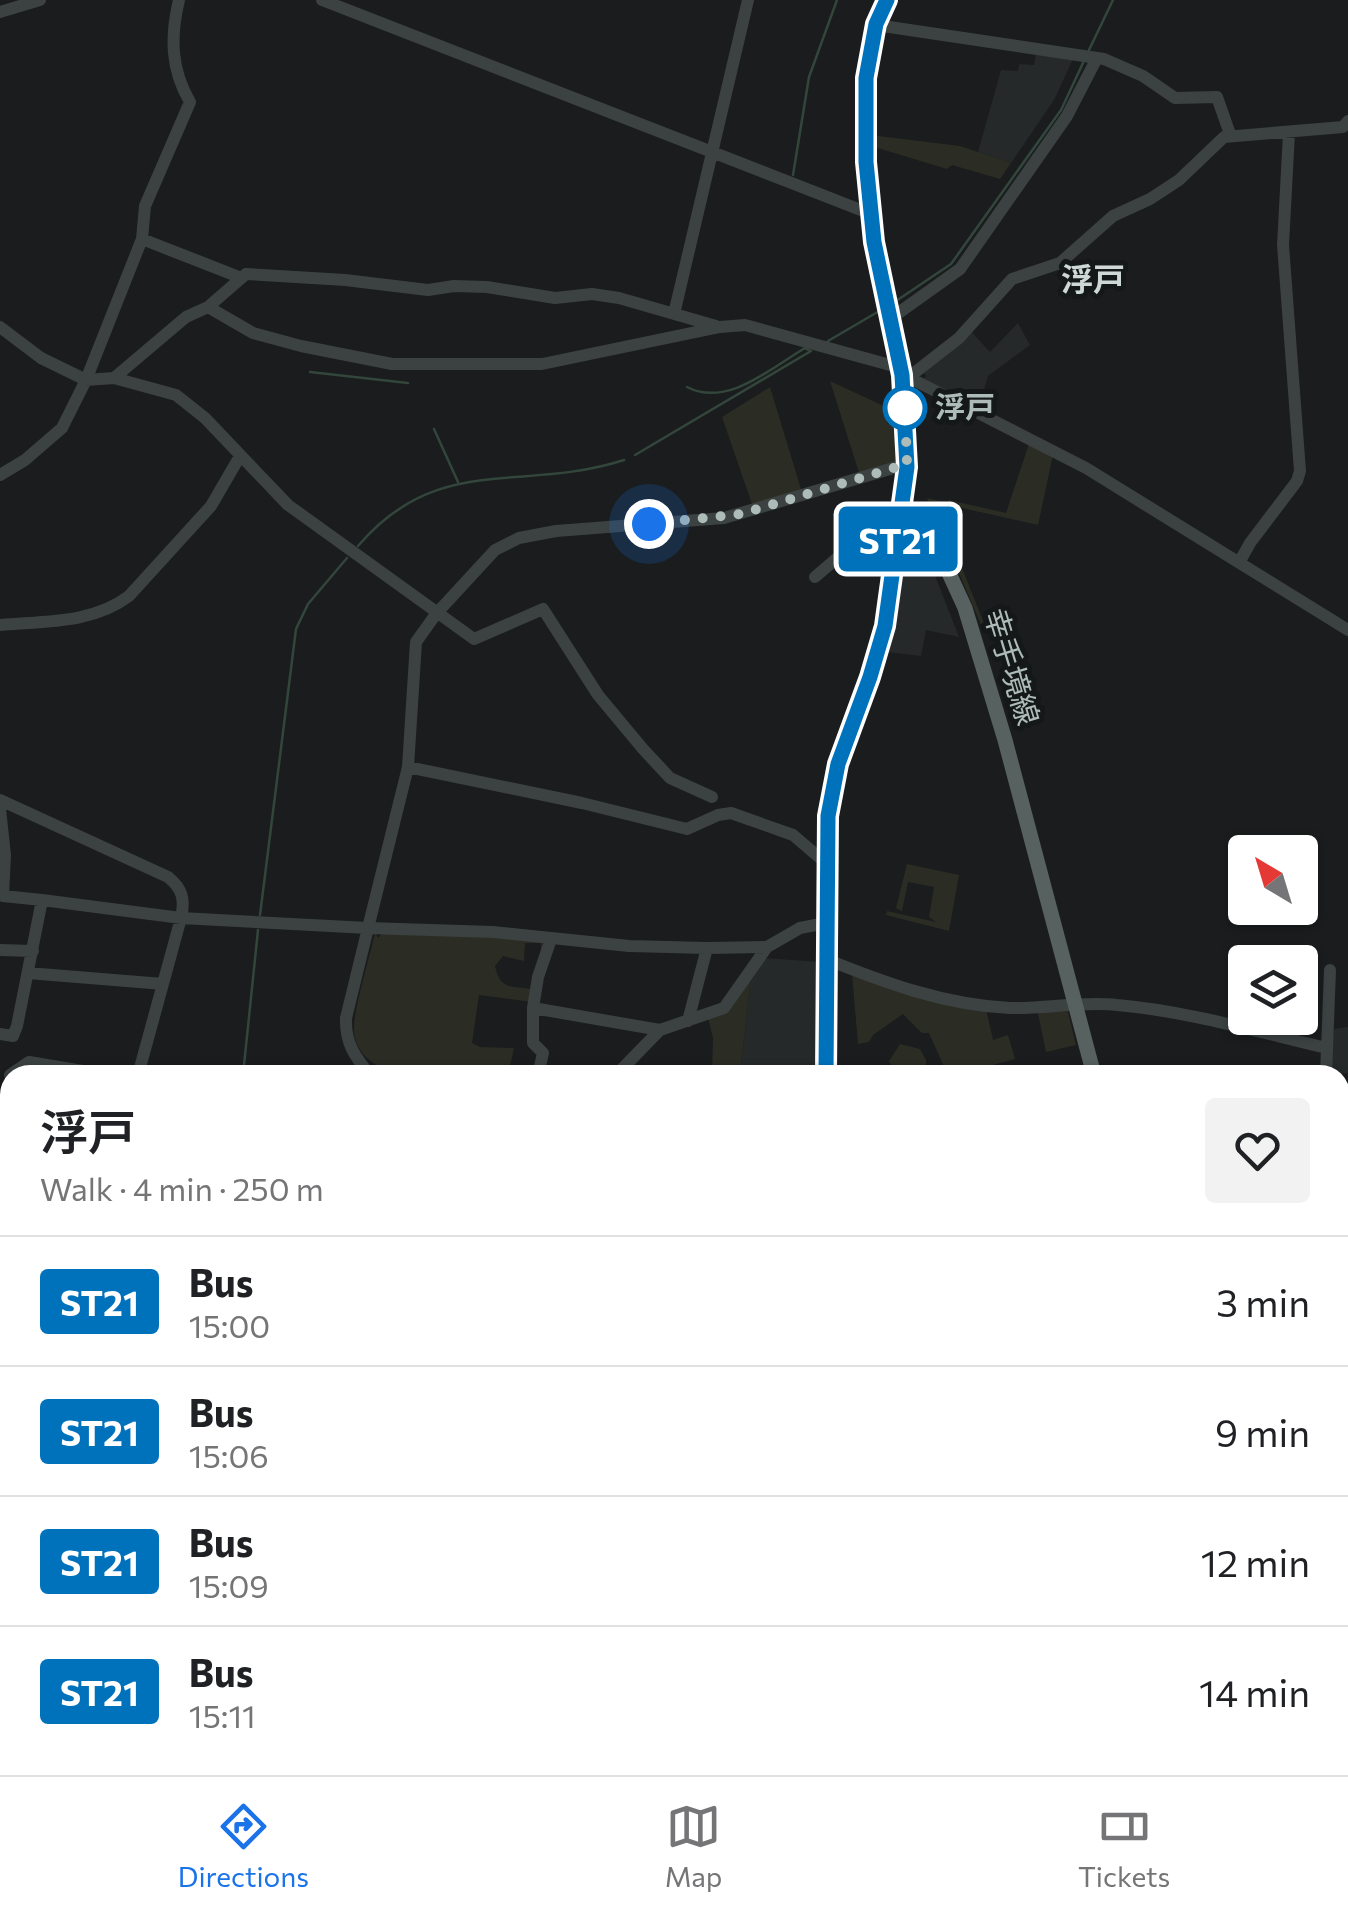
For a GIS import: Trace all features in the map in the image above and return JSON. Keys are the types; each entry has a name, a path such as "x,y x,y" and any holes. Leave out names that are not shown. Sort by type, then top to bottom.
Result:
{"main road":[{"path":"887,0 876,24 866,78 864,126 870,214 904,373 907,464 900,525"},
{"name":"幸手境線","path":"900,525 920,528 932,536 965,608 1091,1065"}],"street":[{"path":"0,12 40,0"},
{"path":"0,475 25,460 62,428 86,380 142,239 144,206 190,102 176,79 173,24 179,0"},
{"path":"322,0 870,214"},
{"path":"674,314 748,0"},
{"path":"876,24 1096,58 1144,76 1175,98 1216,97 1230,134"},
{"path":"890,319 959,271 1067,116 1096,58"},
{"path":"904,373 959,338 1012,280 1060,263 1114,216 1179,180 1230,134 1289,134 1343,127 1348,121"},
{"path":"1240,562 1297,481 1300,470 1283,245 1289,134"},
{"path":"142,239 239,277"},
{"path":"114,378 186,318 208,308 246,274 428,290 454,286 488,288 555,298 592,294 720,327"},
{"path":"208,308 253,332 392,364 542,364 745,325 904,373 1086,468 1348,630"},
{"path":"0,327 41,358 86,380 114,378 176,395 205,418 288,505 474,639 543,608 589,681 644,749 670,778 712,797"},
{"path":"0,625 90,617 114,608 211,506 240,456"},
{"path":"362,1065 345,1033 408,768 416,642 436,614 495,550 518,538 724,518 907,464"},
{"path":"814,577 903,505"},
{"path":"826,1065 828,816 838,764 878,651 900,525"},
{"path":"408,768 582,803 688,830 718,814 731,813 793,835 827,864"},
{"path":"0,800 168,877 182,894 181,918 141,1065"},
{"path":"0,809 5,855 2,896 181,918 493,932 629,946 767,946"},
{"path":"0,1034 12,1036 42,900"},
{"path":"533,1008 660,1030 724,1008 767,946 800,928 826,923"},
{"path":"540,1065 542,1053 533,1043 533,1008 538,977 551,940"},
{"path":"688,1021 707,948"},
{"path":"0,950 33,951"},
{"path":"826,959 900,989 956,1000 1010,1008 1114,1004 1327,1048"},
{"path":"1326,1065 1330,970"},
{"path":"28,973 164,984"},
{"path":"626,1065 660,1030"}],"shaded area":[{"path":"1036,54 1073,59 1054,100 1011,163 978,152 1001,70 1018,71 1019,64 1034,65"},
{"path":"870,135 960,146 1011,163 1000,179 952,165 947,169 871,146"},
{"path":"1018,323 1030,345 988,376 979,407 924,379 926,375 920,371 970,330 990,352"},
{"path":"830,381 888,408 891,415 887,423 899,429 900,462 860,476"},
{"path":"770,387 801,489 753,507 722,417"},
{"path":"1029,444 1053,455 1038,525 931,501 960,563 985,626 982,627 927,498 1006,513"},
{"path":"905,550 927,555 959,637 926,630 921,656 887,652"},
{"path":"907,864 959,875 949,931 886,915 887,911 936,922 929,917 934,887 908,882 902,911 896,908"},
{"path":"378,930 485,932 542,942 545,951 541,962 541,943 525,943 524,961 503,956 495,966 503,983 531,989 532,1002 479,995 472,1043 480,1047 514,1048 510,1065 377,1065 367,1058 356,1042 354,1022 375,932 378,938"},
{"path":"764,958 821,962 822,1065 741,1065 751,975"},
{"path":"852,974 894,991 986,1009 993,1040 1008,1035 1015,1059 993,1065 943,1065 929,1033 922,1033 903,1014 869,1042 858,1044"},
{"path":"751,975 741,1065 712,1065 713,1038 708,1018"},
{"path":"1067,1008 1076,1045 1046,1052 1037,1009"},
{"path":"1348,1027 1348,1065 1330,1065 1334,1029"},
{"path":"900,1044 920,1049 926,1065 891,1065 889,1061"}],"waterway":[{"path":"793,175 809,77 837,0"},
{"path":"1089,50 1113,0"},
{"path":"896,301 951,264 1061,110 1083,63"},
{"path":"828,341 881,310"},
{"path":"687,387 718,393 733,389 805,348 810,351"},
{"path":"635,455 811,351"},
{"path":"310,372 408,383"},
{"path":"434,429 458,482"},
{"path":"358,546 388,517 419,498 450,486 587,469 624,460"},
{"path":"260,915 296,629 308,604 347,558"},
{"path":"244,1065 258,930"}],"bus line":[{"name":"ST21","path":"826,1065 828,816 838,764 885,626 907,467 902,375 874,242 864,126 870,51 887,0"}],"place":[{"name":"浮戸","path":"905,408"}],"district":[{"name":"浮戸","path":"1093,280"}],"route":[{"path":"649,524 724,518 907,464 905,408"}]}
